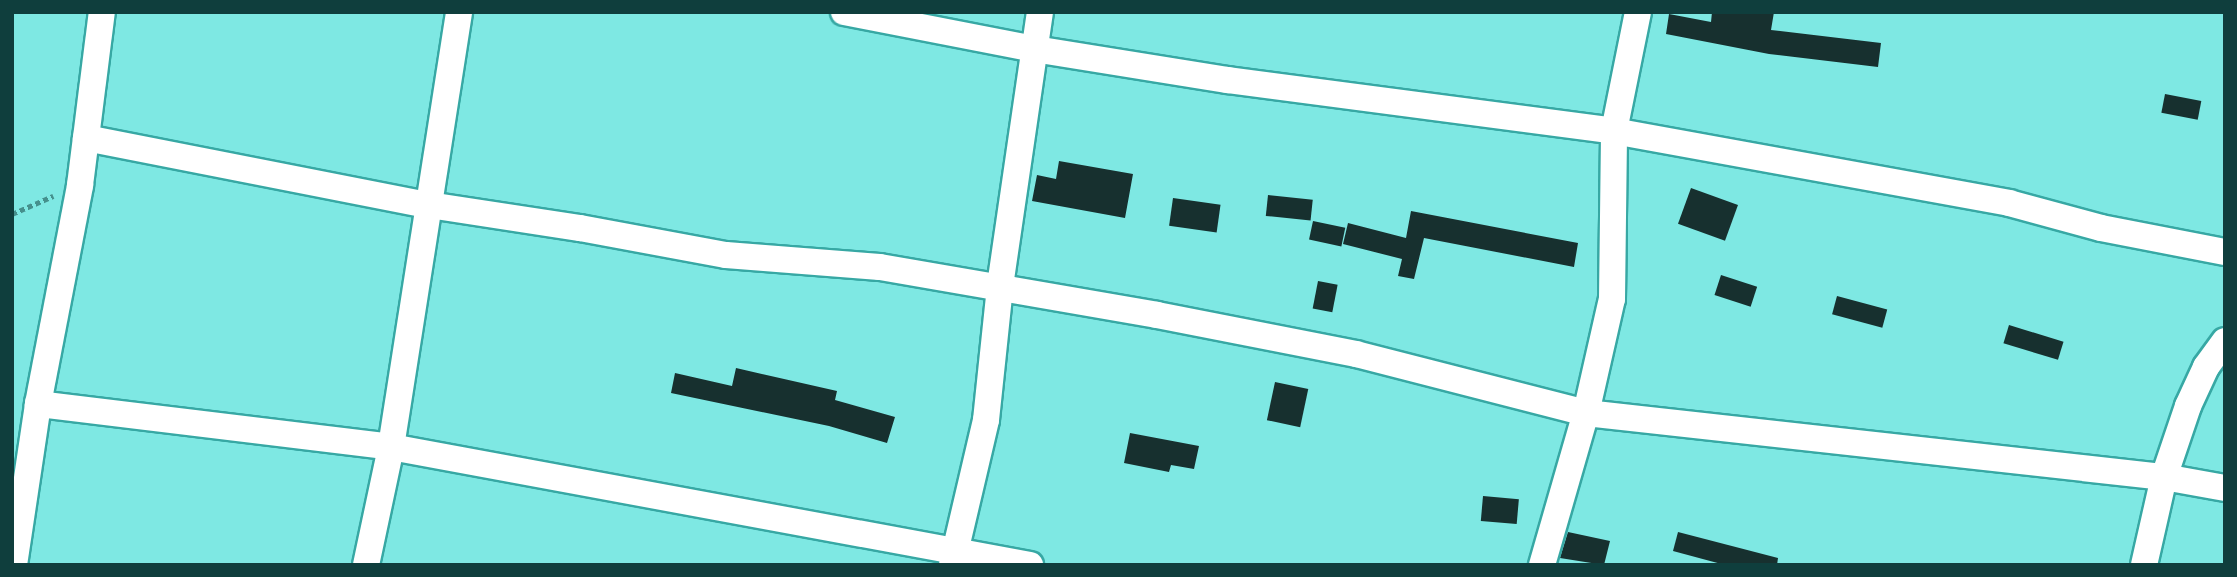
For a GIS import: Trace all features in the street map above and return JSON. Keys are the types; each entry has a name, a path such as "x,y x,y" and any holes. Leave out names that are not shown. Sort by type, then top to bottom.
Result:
{"street":[{"path":"14,565 38,404 80,185 102,12"},
{"path":"366,565 391,447 459,12"},
{"path":"845,12 1034,49 1228,80 1614,131 2009,202 2101,228 2225,252"},
{"path":"954,557 986,420 1000,286 1040,12"},
{"path":"1542,565 1586,413 1612,299 1614,131 1638,12"},
{"path":"86,138 429,205 580,228 726,255 880,267 1000,286 1356,354 1586,413 2164,477 2225,488"},
{"path":"2144,565 2164,477 2188,406 2206,366 2225,341"},
{"path":"38,404 391,447 954,557 1030,565"}],"path":[{"path":"12,214 80,185"}],"building":[{"path":"1712,12 1774,12 1771,30 1881,43 1878,67 1769,54 1666,34 1669,14 1711,22"},
{"path":"2165,94 2201,101 2198,120 2161,113"},
{"path":"1059,161 1133,174 1125,218 1032,201 1037,175 1056,179"},
{"path":"1691,188 1738,205 1725,241 1678,224"},
{"path":"1268,195 1313,200 1311,221 1266,216"},
{"path":"1173,198 1221,205 1217,232 1169,226"},
{"path":"1411,211 1578,243 1574,267 1424,238 1414,279 1398,276 1402,259 1343,244 1348,223 1406,238"},
{"path":"1313,221 1345,228 1341,246 1309,240"},
{"path":"1721,275 1757,287 1751,307 1715,295"},
{"path":"1318,281 1338,285 1332,312 1313,308"},
{"path":"1837,296 1887,309 1882,328 1832,314"},
{"path":"2009,325 2064,342 2058,360 2003,343"},
{"path":"736,368 837,391 835,400 895,417 887,443 829,426 671,393 675,373 732,386"},
{"path":"1275,382 1308,389 1300,427 1267,420"},
{"path":"1130,433 1199,446 1194,469 1171,465 1169,472 1124,463"},
{"path":"1483,496 1519,499 1517,524 1481,521"},
{"path":"1568,532 1610,541 1604,565 1560,558"},
{"path":"1678,532 1778,558 1777,565 1725,565 1673,551"}]}
